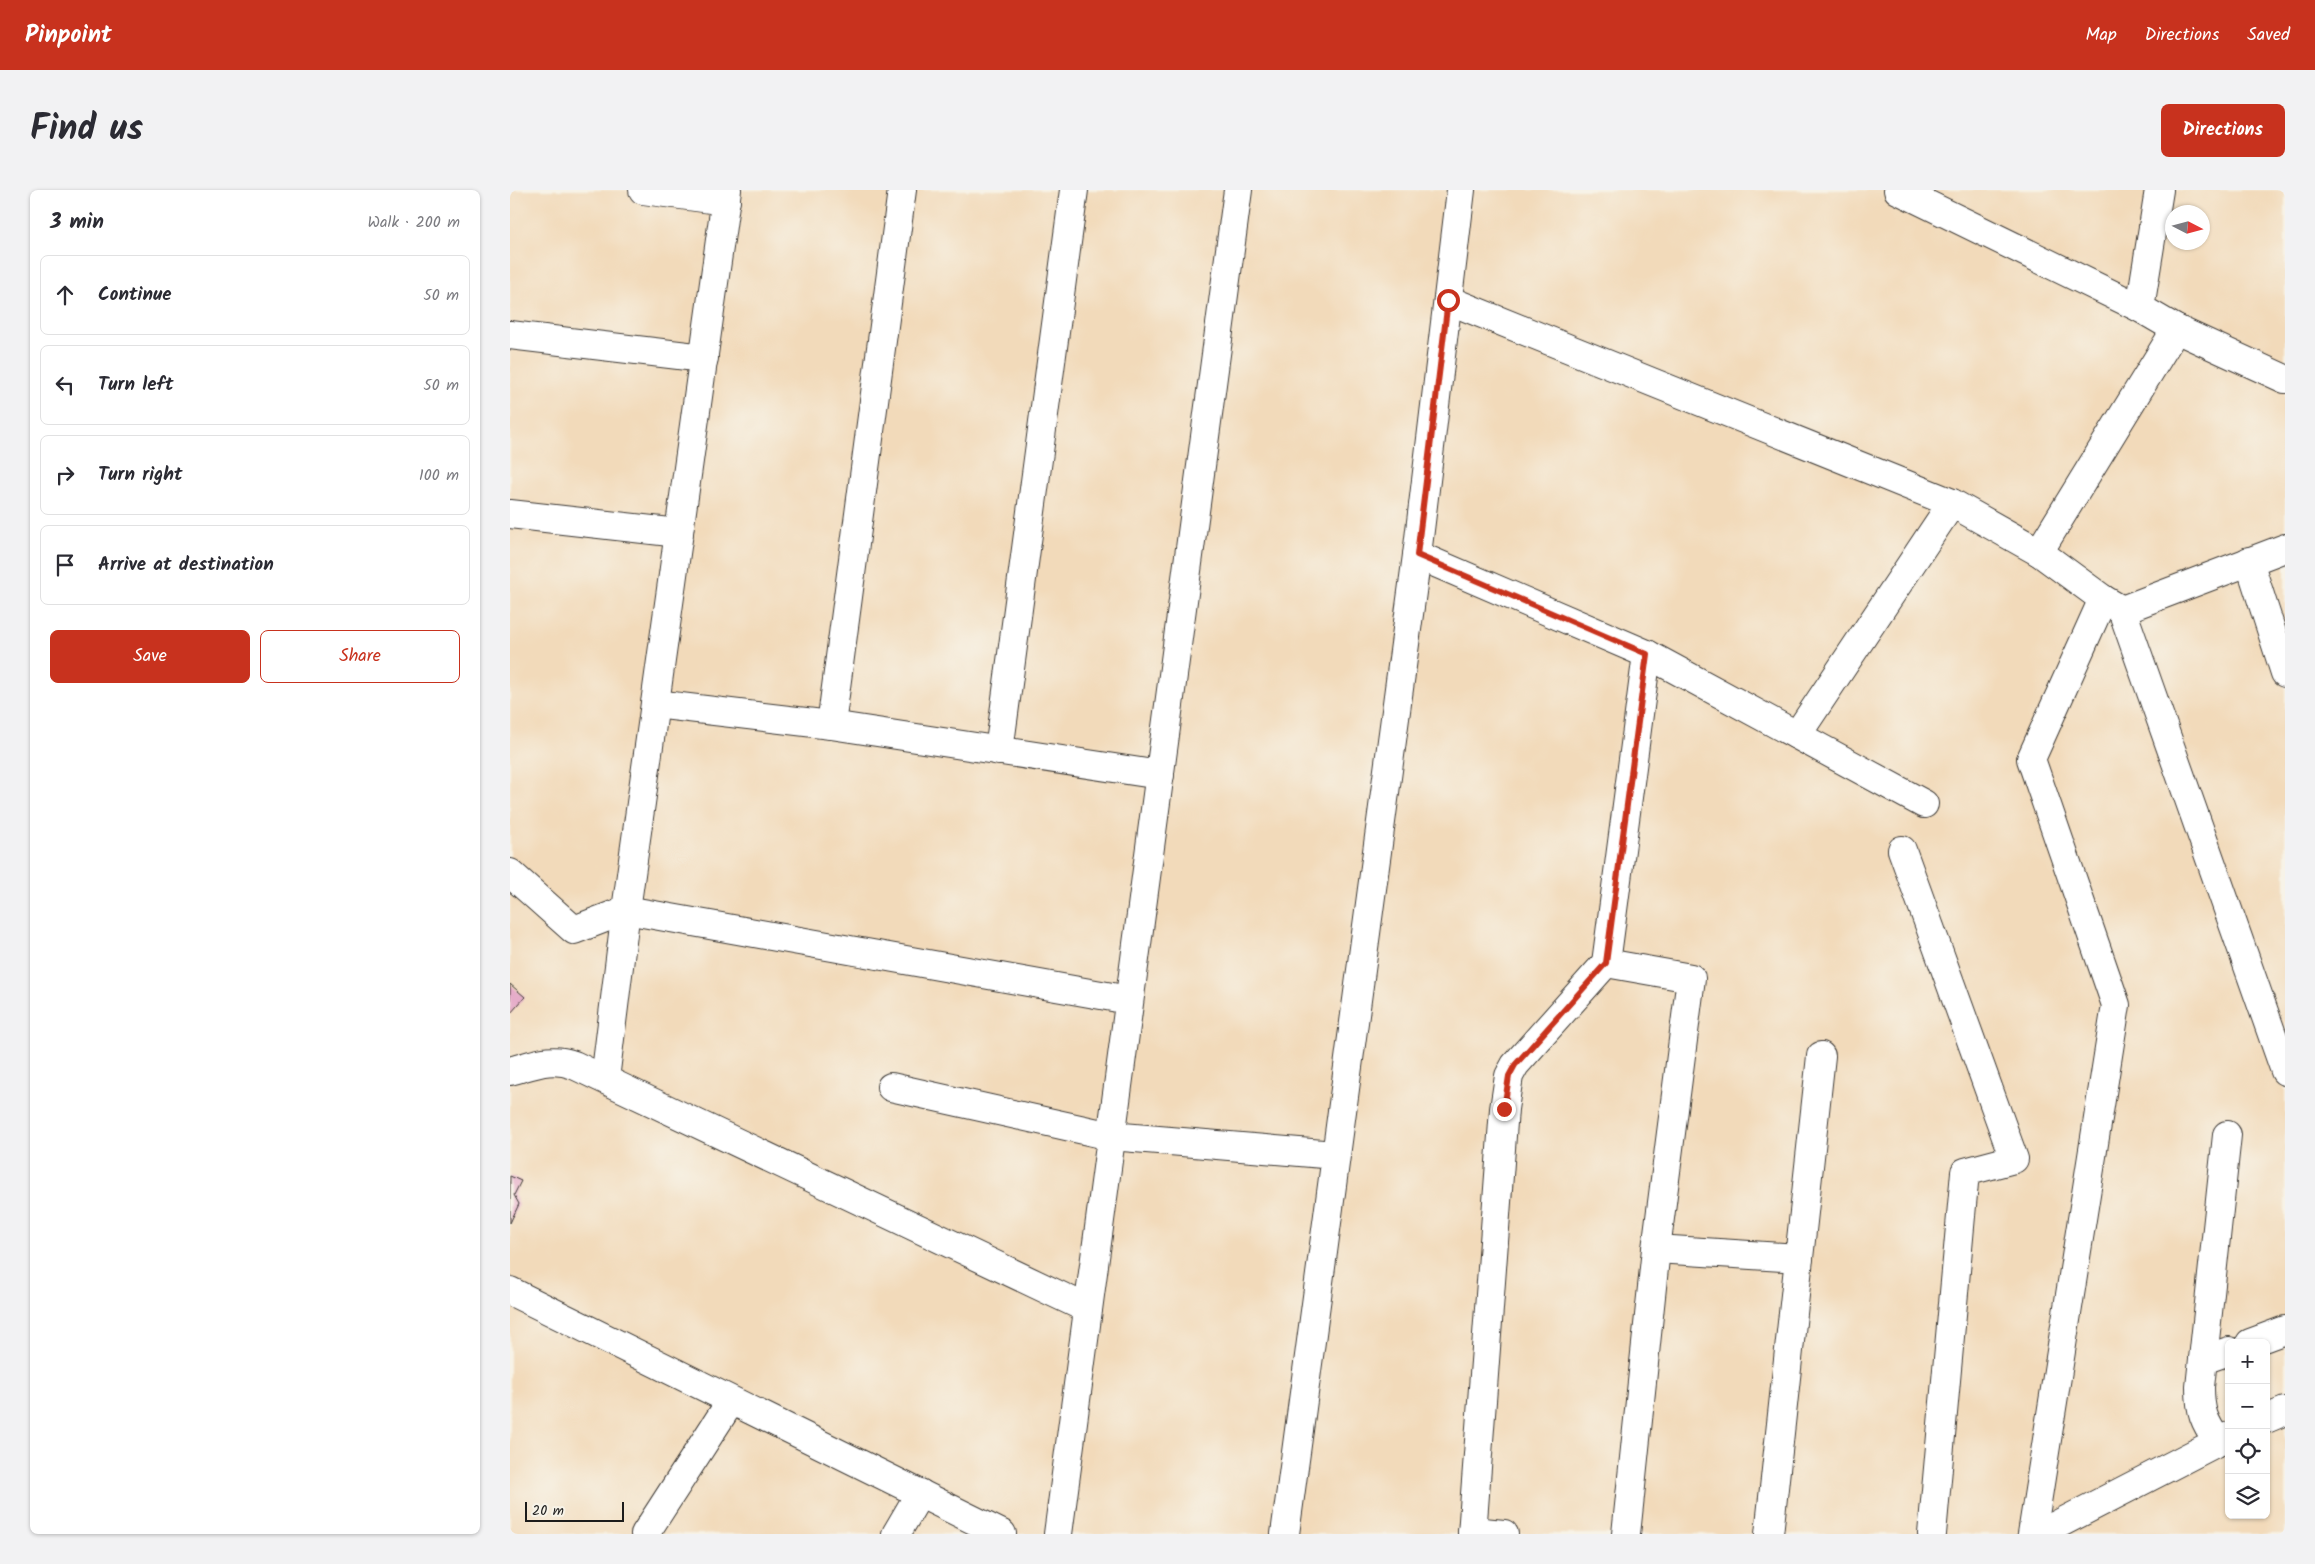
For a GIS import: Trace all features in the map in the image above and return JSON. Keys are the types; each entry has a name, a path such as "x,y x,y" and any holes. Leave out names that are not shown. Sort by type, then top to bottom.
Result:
{"street":[{"path":"605,1079 626,910 726,195 643,190"},
{"path":"831,725 902,190"},
{"path":"999,750 1074,190"},
{"path":"1058,1534 1238,190"},
{"path":"1285,1534 1417,555 1461,190"},
{"path":"1898,190 1928,197 2140,308 2176,329 2285,379"},
{"path":"2140,308 2159,190"},
{"path":"1448,300 1952,503 2039,552 2112,605 2285,1071"},
{"path":"2039,552 2176,329"},
{"path":"510,335 704,358"},
{"path":"1797,735 1952,503"},
{"path":"510,514 679,533"},
{"path":"2032,1534 2116,1005 2031,759 2112,605 2249,562 2285,548"},
{"path":"1417,555 1647,654 1924,804"},
{"path":"2249,562 2285,673"},
{"path":"1504,1534 1472,1533 1504,1109 1509,1076 1522,1056 1606,963 1647,654"},
{"path":"655,704 831,725 1160,775"},
{"path":"1902,850 2014,1159 1965,1172 1932,1534"},
{"path":"510,873 574,930 626,910 1130,1000"},
{"path":"1606,963 1691,978 1656,1249 1626,1534"},
{"path":"1769,1534 1821,1056"},
{"path":"510,1071 546,1061 560,1060 605,1079 1088,1309"},
{"path":"891,1087 1111,1136 1335,1155"},
{"path":"2039,1534 2223,1439 2204,1422 2200,1407 2203,1360 2227,1135"},
{"path":"1656,1249 1799,1258"},
{"path":"510,1291 1002,1534"},
{"path":"2261,1339 2285,1330"},
{"path":"2203,1360 2225,1352"},
{"path":"645,1534 731,1401"},
{"path":"2270,1417 2285,1411"},
{"path":"896,1534 920,1493"}],"building":[{"path":"510,984 525,997 510,1014"},
{"path":"510,1176 521,1181 514,1195 519,1204 510,1223"}],"route":[{"path":"1448,300 1417,555 1647,654 1606,963 1515,1065 1509,1076 1504,1109"}]}
